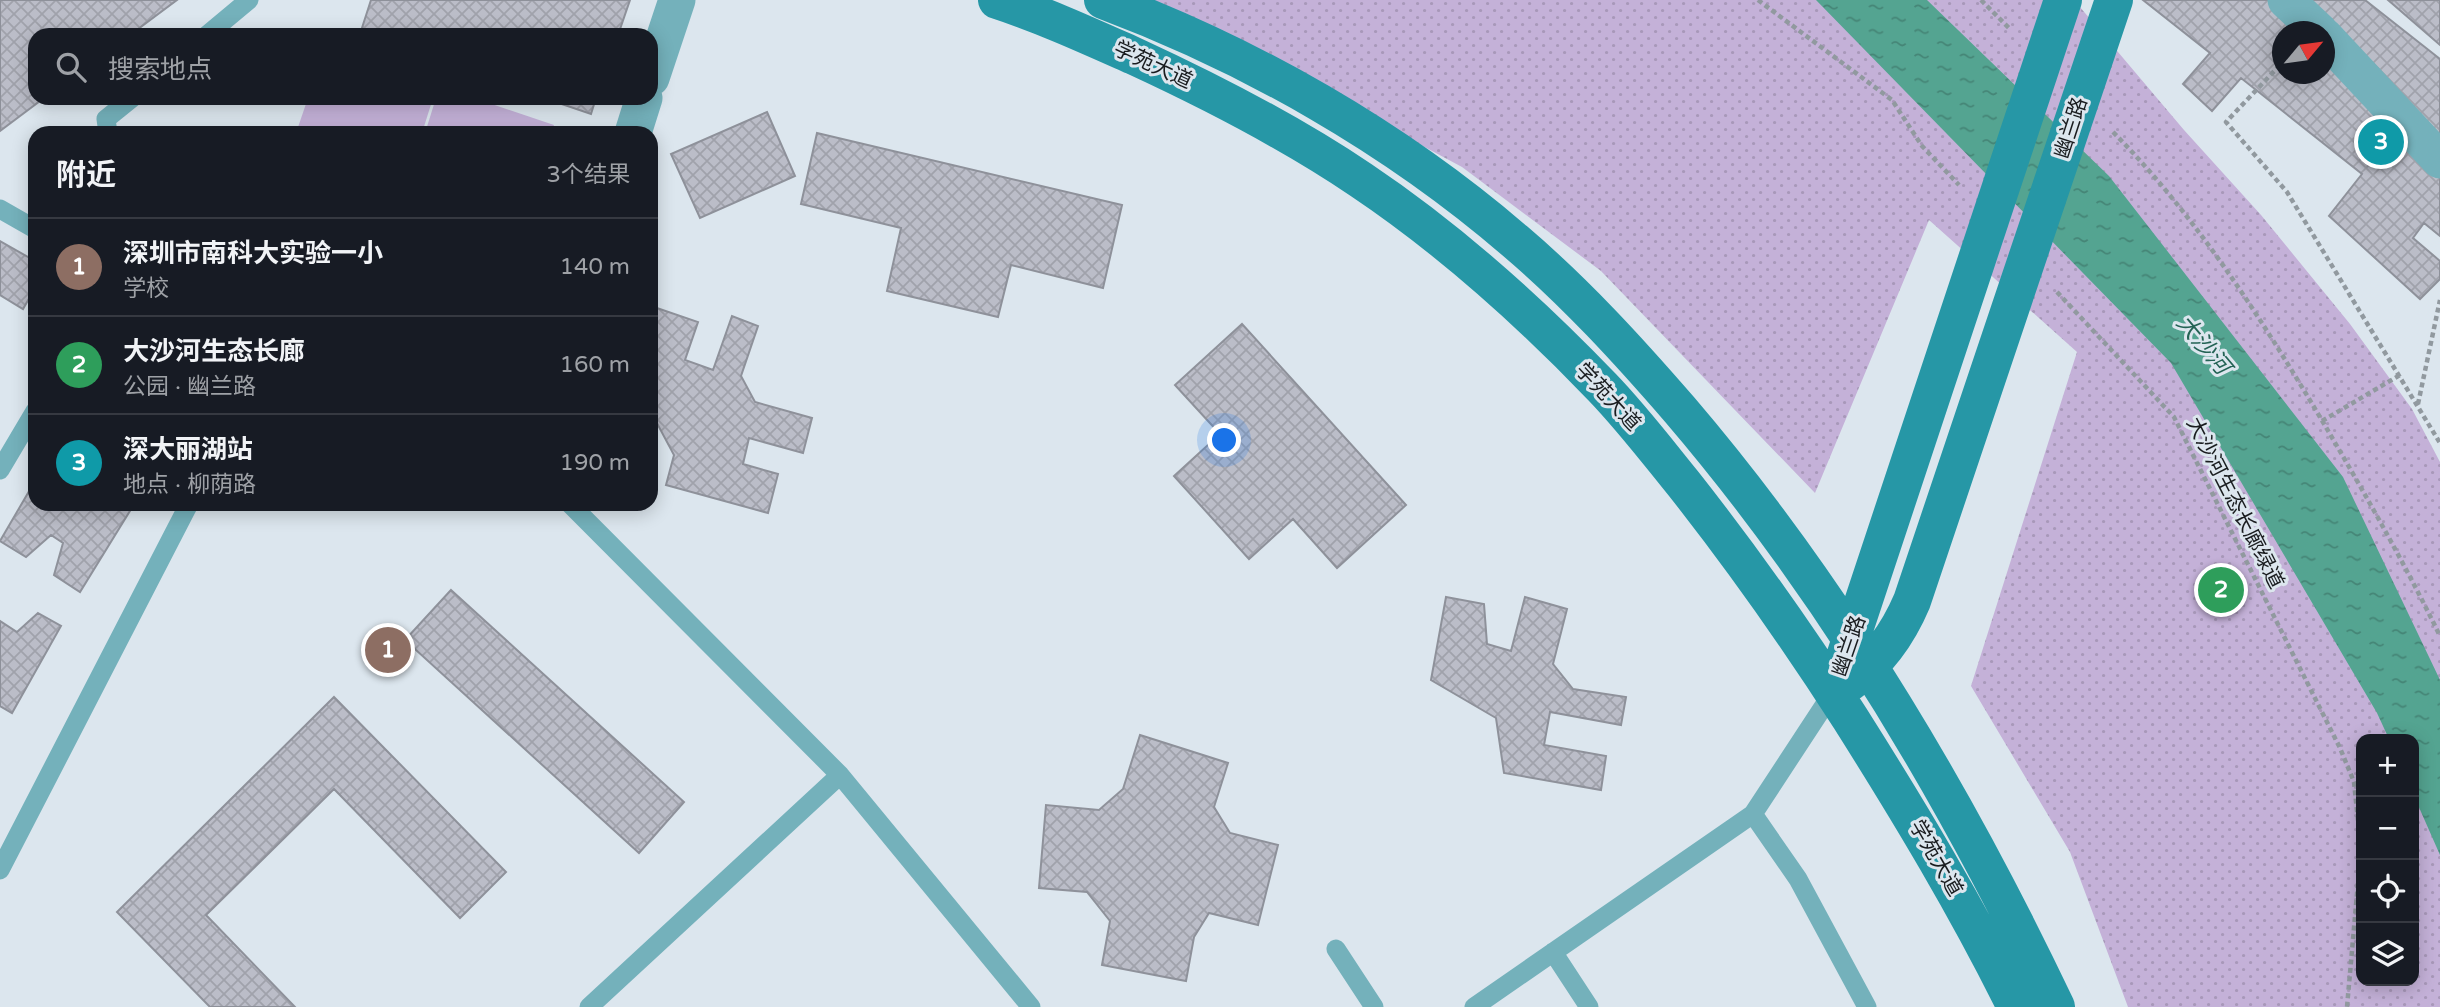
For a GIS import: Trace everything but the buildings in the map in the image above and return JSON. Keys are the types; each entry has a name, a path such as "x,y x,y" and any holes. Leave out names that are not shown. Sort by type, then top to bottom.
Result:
{"main road":[{"name":"学苑大道","path":"997,0 1100,41 1189,82 1274,127 1361,179 1456,251 1531,317 1604,389 1724,535 1776,606 1940,863 2016,1007"},
{"name":"幽兰路","path":"1833,692 1860,654 1956,324 2063,0"},
{"name":"学苑大道","path":"1111,1 1208,44 1297,90 1386,144 1515,240 1582,303 1649,374 1755,501 1806,571 1860,654 1929,765 1979,854 2020,930 2056,1007"},
{"name":"幽兰路","path":"1860,654 1902,626 1912,601 2110,10"}],"street":[{"path":"658,57 677,0"},
{"path":"2286,0 2308,21"},
{"path":"2335,47 2440,160"},
{"path":"635,126 642,105"}],"lane":[{"path":"215,28 249,0"},
{"path":"107,126 106,119 123,105"},
{"path":"0,209 28,225"},
{"path":"0,470 28,423"},
{"path":"0,870 185,511"},
{"path":"577,511 840,775 1031,1007"},
{"path":"1474,1007 1753,814 1833,692"},
{"path":"589,1007 840,775"},
{"path":"1753,814 1798,878 1867,1007"},
{"path":"1336,948 1374,1007"},
{"path":"1553,952 1589,1007"}],"path":[{"path":"1758,0 1892,100 1923,146 1960,187"},
{"path":"1981,0 2011,30"},
{"path":"2272,73 2226,122 2287,192 2440,443"},
{"path":"2109,129 2148,168 2212,248 2277,345 2412,578 2440,636"},
{"name":"大沙河生态长廊绿道","path":"2053,287 2174,417 2340,748 2354,782 2361,849 2347,1007"},
{"path":"2418,405 2440,300"},
{"path":"2322,421 2400,375"}],"shaded area":[{"path":"1150,0 2074,0 2184,130 2261,215 2350,324 2412,409 2440,462 2440,1007 2128,1007 2070,852 1971,686 2077,352 1929,220 1815,493 1601,271 1462,167"},
{"path":"306,105 431,105 424,126 298,126"},
{"path":"434,105 495,105 554,125 554,126 427,126"}],"water":[{"name":"大沙河","path":"1816,0 1927,0 2109,176 2343,477 2440,680 2440,855 2419,807 2419,734 2387,734 2377,713 2171,363"}],"place":[{"name":"深大丽湖站","path":"2381,142"},
{"name":"大沙河生态长廊","path":"2221,590"},
{"name":"深圳市南科大实验一小","path":"388,650"}]}
